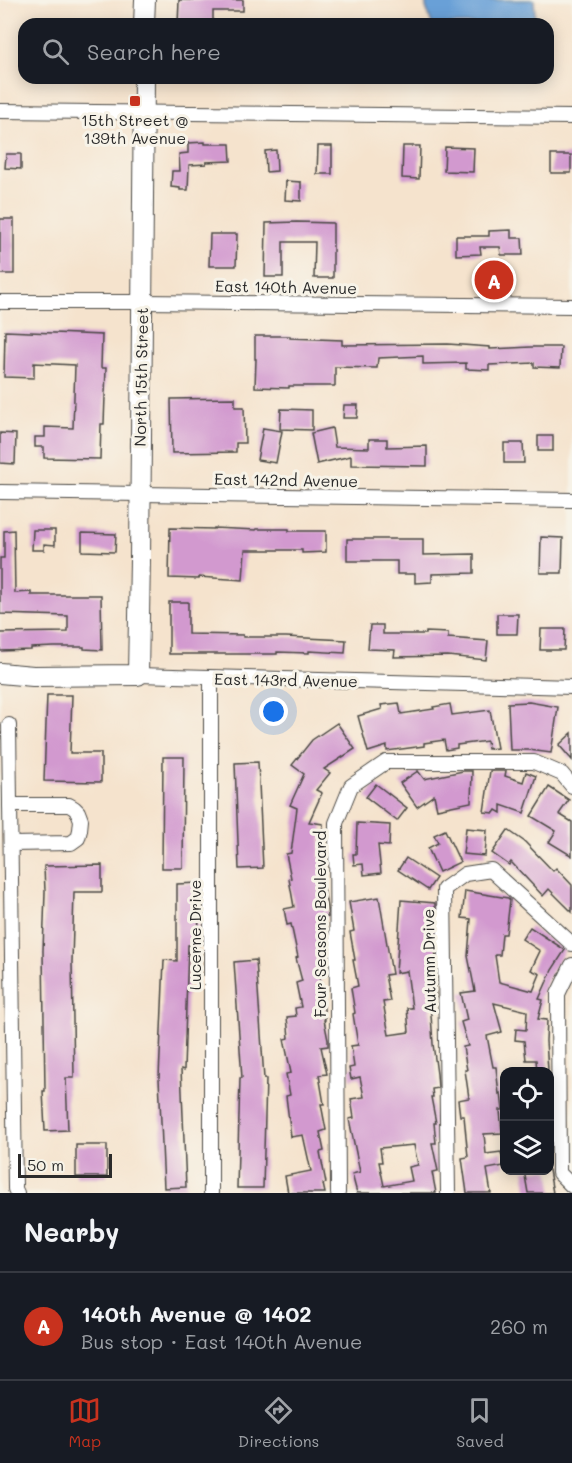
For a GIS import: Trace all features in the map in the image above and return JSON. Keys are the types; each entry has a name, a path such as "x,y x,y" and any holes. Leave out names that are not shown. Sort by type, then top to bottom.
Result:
{"street":[{"path":"144,18 145,0"},
{"name":"North 15th Street","path":"138,675 144,84"},
{"path":"0,111 572,117"},
{"name":"East 140th Avenue","path":"0,302 572,306"},
{"name":"East 142nd Avenue","path":"0,492 572,500"},
{"name":"East 143rd Avenue","path":"0,673 33,676 138,675 572,687"},
{"name":"Lucerne Drive","path":"211,678 211,1193"},
{"path":"9,725 15,1189 17,1193"},
{"name":"Four Seasons Boulevard","path":"338,1193 336,823 351,786 386,762 534,762 562,774 572,786"},
{"path":"10,806 69,805 78,812 81,820 78,838 71,843 11,844"},
{"name":"Autumn Drive","path":"448,1193 444,889 465,874 491,870 572,944"},
{"path":"572,965 558,994 559,1173 572,1186"}],"water":[{"path":"426,0 534,0 535,13 535,18 430,18"}],"building":[{"path":"179,0 243,0 243,11 213,11 213,18 178,18"},
{"path":"205,142 205,144 230,144 231,161 189,165 188,190 171,187 172,171 180,171 179,154 188,153 188,143"},
{"path":"318,146 332,146 332,174 317,174"},
{"path":"403,146 420,146 419,179 402,178"},
{"path":"445,147 474,148 473,172 444,171"},
{"path":"276,150 277,171 266,172 265,151"},
{"path":"6,154 21,154 21,169 5,168"},
{"path":"551,155 571,155 571,173 551,173"},
{"path":"286,181 301,182 301,201 285,200"},
{"path":"0,219 14,219 14,274 0,274"},
{"path":"266,223 333,223 333,278 314,278 315,242 283,242 283,277 265,277"},
{"path":"511,230 511,238 522,238 523,255 501,255 500,247 480,247 481,254 456,255 456,236 489,236 489,231"},
{"path":"210,234 237,234 236,266 209,266"},
{"path":"5,331 102,335 101,368 106,368 100,459 44,458 44,447 35,447 35,437 45,437 45,427 73,428 75,365 34,363 34,378 4,377"},
{"path":"255,336 342,340 342,345 448,344 490,347 490,349 561,347 560,368 534,367 534,363 489,365 489,370 466,369 466,363 423,364 423,356 378,358 377,368 335,367 335,386 255,387"},
{"path":"235,398 235,407 244,407 245,443 236,443 236,452 172,453 171,399"},
{"path":"344,405 358,405 357,418 343,418"},
{"path":"281,409 312,410 312,430 280,429"},
{"path":"263,428 282,431 276,463 257,460"},
{"path":"332,428 335,447 369,448 369,439 387,439 387,447 427,446 427,466 351,465 351,456 317,464 311,433"},
{"path":"0,433 16,434 15,464 0,463"},
{"path":"538,436 553,436 553,451 538,451"},
{"path":"504,443 523,443 524,463 504,463"},
{"path":"170,528 326,531 326,552 245,550 243,580 199,577 199,579 169,578"},
{"path":"14,530 15,593 101,595 102,650 84,649 84,647 54,647 0,651 0,633 68,632 68,616 0,614 0,558 4,558 4,531"},
{"path":"33,530 55,530 55,545 44,544 44,550 32,550"},
{"path":"82,533 116,534 115,552 82,551"},
{"path":"541,537 563,538 562,573 540,573"},
{"path":"347,539 423,539 423,555 474,554 474,573 432,574 432,582 415,583 415,574 397,574 397,561 347,561"},
{"path":"169,602 188,602 188,634 346,640 345,653 309,651 309,653 277,652 277,654 169,654"},
{"path":"497,614 518,614 517,634 497,634"},
{"path":"370,625 383,625 383,634 448,633 448,638 488,641 486,660 448,656 394,657 395,650 368,649"},
{"path":"541,629 565,629 564,650 540,650"},
{"path":"47,695 72,695 70,753 101,753 101,782 44,781"},
{"path":"529,702 558,707 551,753 510,750 508,703"},
{"path":"399,703 401,714 450,704 452,715 490,710 497,748 488,749 487,741 457,745 457,748 446,750 444,740 424,743 424,746 387,751 387,746 368,752 358,716 382,709 381,705"},
{"path":"337,723 355,749 324,769 330,773 316,790 322,793 309,822 323,824 319,858 323,857 325,867 321,868 328,917 321,918 326,945 320,947 326,972 319,974 328,1040 328,1046 321,1047 327,1074 319,1075 326,1130 320,1132 324,1151 320,1152 326,1183 323,1184 325,1193 288,1193 285,1176 311,1171 303,1135 291,1137 286,1096 290,1095 286,1074 291,1073 284,1039 289,1038 287,1017 296,1016 295,1008 301,1007 296,983 302,981 291,924 287,925 284,909 294,907 286,854 291,853 297,808 290,805 304,774 292,765 312,740"},
{"path":"572,733 572,760 559,745"},
{"path":"163,757 184,757 183,868 162,868"},
{"path":"258,762 263,868 239,869 235,763"},
{"path":"418,771 424,779 472,771 471,802 437,809 434,795 417,807 400,783"},
{"path":"490,771 506,771 505,776 523,782 526,772 536,776 524,813 501,805 501,813 496,810 494,813 484,812"},
{"path":"376,784 407,808 397,821 366,797"},
{"path":"549,787 569,800 559,814 572,822 572,856 549,842 556,831 531,816"},
{"path":"357,823 390,825 389,846 378,845 381,873 364,875 363,864 354,865"},
{"path":"466,828 487,830 485,856 463,854"},
{"path":"445,830 460,862 439,872 428,848 438,843 434,835"},
{"path":"508,830 525,842 553,871 556,868 572,885 572,912 549,889 543,896 511,862 509,865 492,853"},
{"path":"406,858 436,878 428,890 398,870"},
{"path":"102,865 102,892 74,892 72,962 74,1078 66,1078 68,1130 45,1131 43,1091 45,1091 44,866"},
{"path":"198,883 199,945 188,945 184,1070 181,1069 186,1187 164,1188 159,1078 164,960 177,961 177,884"},
{"path":"465,891 510,900 506,934 502,934 500,955 495,955 499,982 533,991 540,974 531,970 540,951 522,939 530,927 565,950 552,970 539,999 543,1000 538,1019 547,1020 548,1067 537,1067 536,1060 526,1060 524,1041 515,1040 516,1029 526,1030 527,1011 494,1003 502,1032 487,1036 493,1067 496,1067 500,1094 500,1133 484,1134 486,1154 500,1152 500,1167 487,1169 491,1193 467,1193 462,1158 468,1157 464,1116 460,1116 458,1100 469,1098 463,1047 468,1046 461,1022 467,1020 461,993 475,991 468,956 471,919 462,918"},
{"path":"379,897 392,974 385,975 390,1001 383,1002 389,1035 409,1032 407,1008 412,1008 407,971 396,973 401,900 435,903 436,968 433,968 436,999 430,1000 438,1088 432,1089 433,1097 431,1097 436,1123 434,1123 436,1143 432,1143 438,1171 432,1172 436,1193 357,1193 352,1174 360,1172 349,1119 354,1118 351,1099 364,1097 360,1077 351,1079 349,1068 354,1067 351,1046 358,1045 351,988 358,986 350,932 354,931 349,902","holes":["414,1145 418,1165 409,1167 412,1181 384,1186 379,1162 382,1162 380,1148"]},
{"path":"256,960 264,1079 266,1079 263,1188 237,1188 240,1078 242,1078 234,962"},
{"path":"76,1145 107,1145 107,1177 76,1177"},
{"path":"525,1175 550,1175 553,1193 528,1193"}],"place":[{"name":"15th Street @ 139th Avenue","path":"135,101"},
{"name":"140th Avenue @ 1402","path":"494,280"}]}
